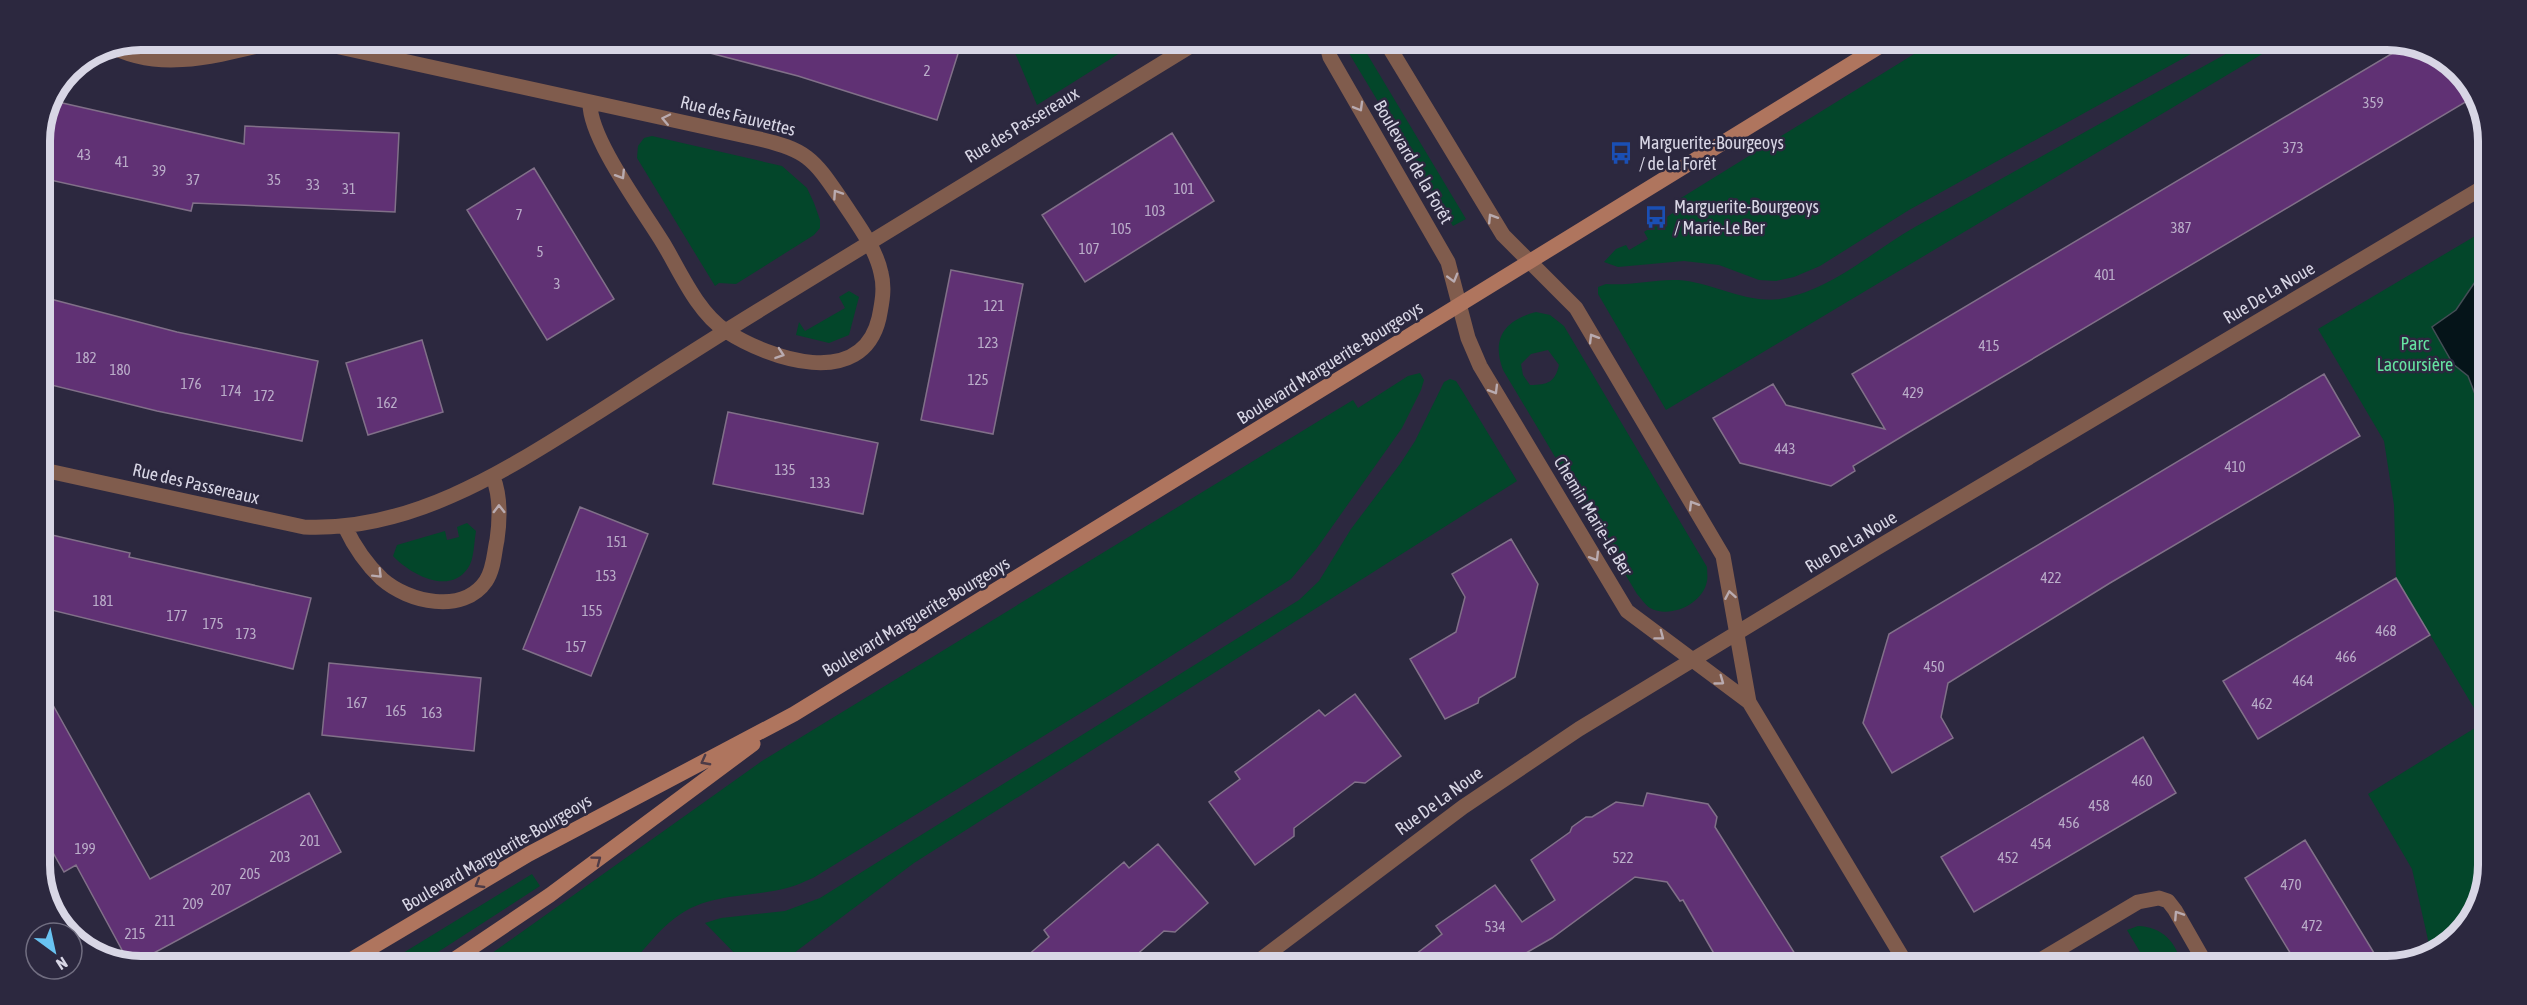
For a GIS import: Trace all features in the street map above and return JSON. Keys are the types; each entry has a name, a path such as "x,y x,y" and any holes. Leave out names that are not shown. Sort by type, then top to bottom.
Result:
{"street":[{"path":"124,51 137,56 165,61 185,60 234,50"},
{"name":"Rue des Fauvettes","path":"352,50 784,144 804,153 827,178 869,243"},
{"name":"Rue des Passereaux","path":"50,472 281,524 304,527 345,527 424,506 493,477 1184,50"},
{"name":"Boulevard de la Forêt","path":"1328,50 1330,57 1448,262 1460,304"},
{"name":"Boulevard de la Forêt","path":"1391,50 1503,235 1531,262"},
{"name":"Boulevard Marguerite-Bourgeoys","path":"357,956 529,854 794,714 1874,50"},
{"path":"590,103 592,123 610,157 693,291 713,320 726,331 781,355 804,361 834,363 855,354 872,338 878,324 883,292 881,273 869,243"},
{"name":"Rue De La Noue","path":"1265,956 1463,807 1542,753 1737,633 2477,191"},
{"name":"Chemin Marie-Le Ber","path":"1531,262 1576,308 1723,556 1749,702 1902,956"},
{"name":"Chemin Marie-Le Ber","path":"1460,304 1468,338 1480,366 1627,611 1749,702"},
{"path":"345,527 365,560 395,589 434,602 465,597 486,580 492,565 499,511 493,477"},
{"name":"Boulevard Marguerite-Bourgeoys","path":"459,956 550,895 794,714"},
{"path":"2047,956 2138,902 2158,898 2168,901 2175,910 2201,956"}],"green space":[{"path":"1014,50 1125,50 1037,105"},
{"path":"1347,50 1365,50 1466,219 1453,226"},
{"path":"1921,50 2198,50 1909,210 1820,266 1794,277 1776,281 1759,280 1719,265 1684,261 1618,267 1604,262 1616,249 1626,245 1629,250 1648,239 1644,232 1685,205 1681,198"},
{"path":"2233,50 2269,50 1666,410 1598,294 1598,287 1606,284 1678,280 1742,296 1767,300 1780,299 1799,294 1834,279 1915,227"},
{"path":"652,136 782,166 807,188 820,220 820,228 814,235 736,284 719,283 715,286 637,158 638,146 644,138"},
{"name":"Parc Lacoursière","path":"2477,235 2478,714 2396,578 2394,505 2384,441 2318,329"},
{"path":"849,291 859,297 849,335 829,343 796,335 799,322 805,331 845,308 839,297"},
{"path":"1536,312 1550,315 1564,326 1707,567 1704,589 1692,603 1676,610 1658,611 1648,607 1637,594 1503,370 1499,349 1503,332 1509,325 1525,315","holes":["1548,350 1559,365 1553,379 1542,384 1530,385 1523,375 1521,364 1531,354"]},
{"path":"1420,373 1424,380 1402,428 1317,548 1291,579 1115,692 813,878 787,888 701,904 675,918 638,956 488,956 762,761 1353,400 1358,408 1408,376"},
{"path":"1450,379 1456,381 1517,481 914,863 790,956 737,956 705,923 721,918 785,911 820,898 1299,600 1319,581 1351,529 1400,464 1415,441 1444,382"},
{"path":"467,523 476,531 472,560 460,576 451,580 430,579 409,569 393,556 397,545 445,531 447,540 459,537 457,527"},
{"name":"Parc Lacoursière","path":"2478,726 2476,883 2473,894 2459,920 2447,933 2429,945 2412,869 2368,794"},
{"path":"532,874 540,886 432,956 398,956"},
{"path":"2138,926 2154,929 2167,937 2179,956 2142,956 2127,930"}],"shaded area":[{"path":"2477,279 2477,400 2468,376 2453,364 2432,327 2456,310"}],"building":[{"path":"959,50 937,120 798,76 702,51"},
{"path":"2397,51 2416,54 2447,72 2459,85 2468,101 1853,466 1855,471 1831,486 1740,463 1713,418 1773,384 1786,405 1885,429 1852,374"},
{"path":"58,102 244,144 245,126 399,133 395,212 193,203 191,211 50,180 50,137"},
{"path":"1172,133 1214,201 1085,282 1042,215"},
{"path":"534,168 614,299 547,340 467,210"},
{"path":"951,270 1023,284 993,434 921,420"},
{"path":"50,299 177,332 318,361 302,441 157,411 50,385"},
{"path":"422,340 443,412 368,435 346,363"},
{"path":"2324,374 2360,436 2110,583 1948,683 1941,717 1953,738 1892,773 1863,723 1889,634"},
{"path":"728,412 878,443 863,514 713,484"},
{"path":"580,507 648,534 591,676 523,649"},
{"path":"50,535 130,553 129,557 311,598 293,669 50,610"},
{"path":"1511,539 1538,584 1515,677 1479,698 1478,703 1445,719 1410,659 1456,632 1465,597 1452,574"},
{"path":"2396,578 2430,635 2258,739 2223,681"},
{"path":"329,663 481,678 474,751 322,735"},
{"path":"1355,694 1401,756 1365,783 1355,782 1294,828 1294,836 1255,865 1209,802 1240,779 1235,772 1319,710 1325,716"},
{"path":"50,700 150,879 309,793 341,852 148,956 124,954 76,865 64,872 50,847"},
{"path":"2143,737 2176,793 1974,912 1941,857"},
{"path":"1647,793 1708,804 1717,817 1715,827 1796,956 1715,956 1683,900 1680,901 1667,882 1635,877 1552,938 1521,956 1413,956 1442,934 1436,926 1495,885 1522,922 1555,900 1531,860 1570,832 1572,827 1586,817 1592,817 1616,802 1643,806"},
{"path":"2305,840 2376,956 2292,956 2245,878"},
{"path":"1158,844 1208,903 1175,932 1164,931 1135,956 1027,956 1049,937 1044,930 1124,862 1129,868"}],"place":[{"name":"Marguerite-Bourgeoys / de la Forêt","path":"1621,153"},
{"name":"Marguerite-Bourgeoys / Marie-Le Ber","path":"1656,217"}]}
